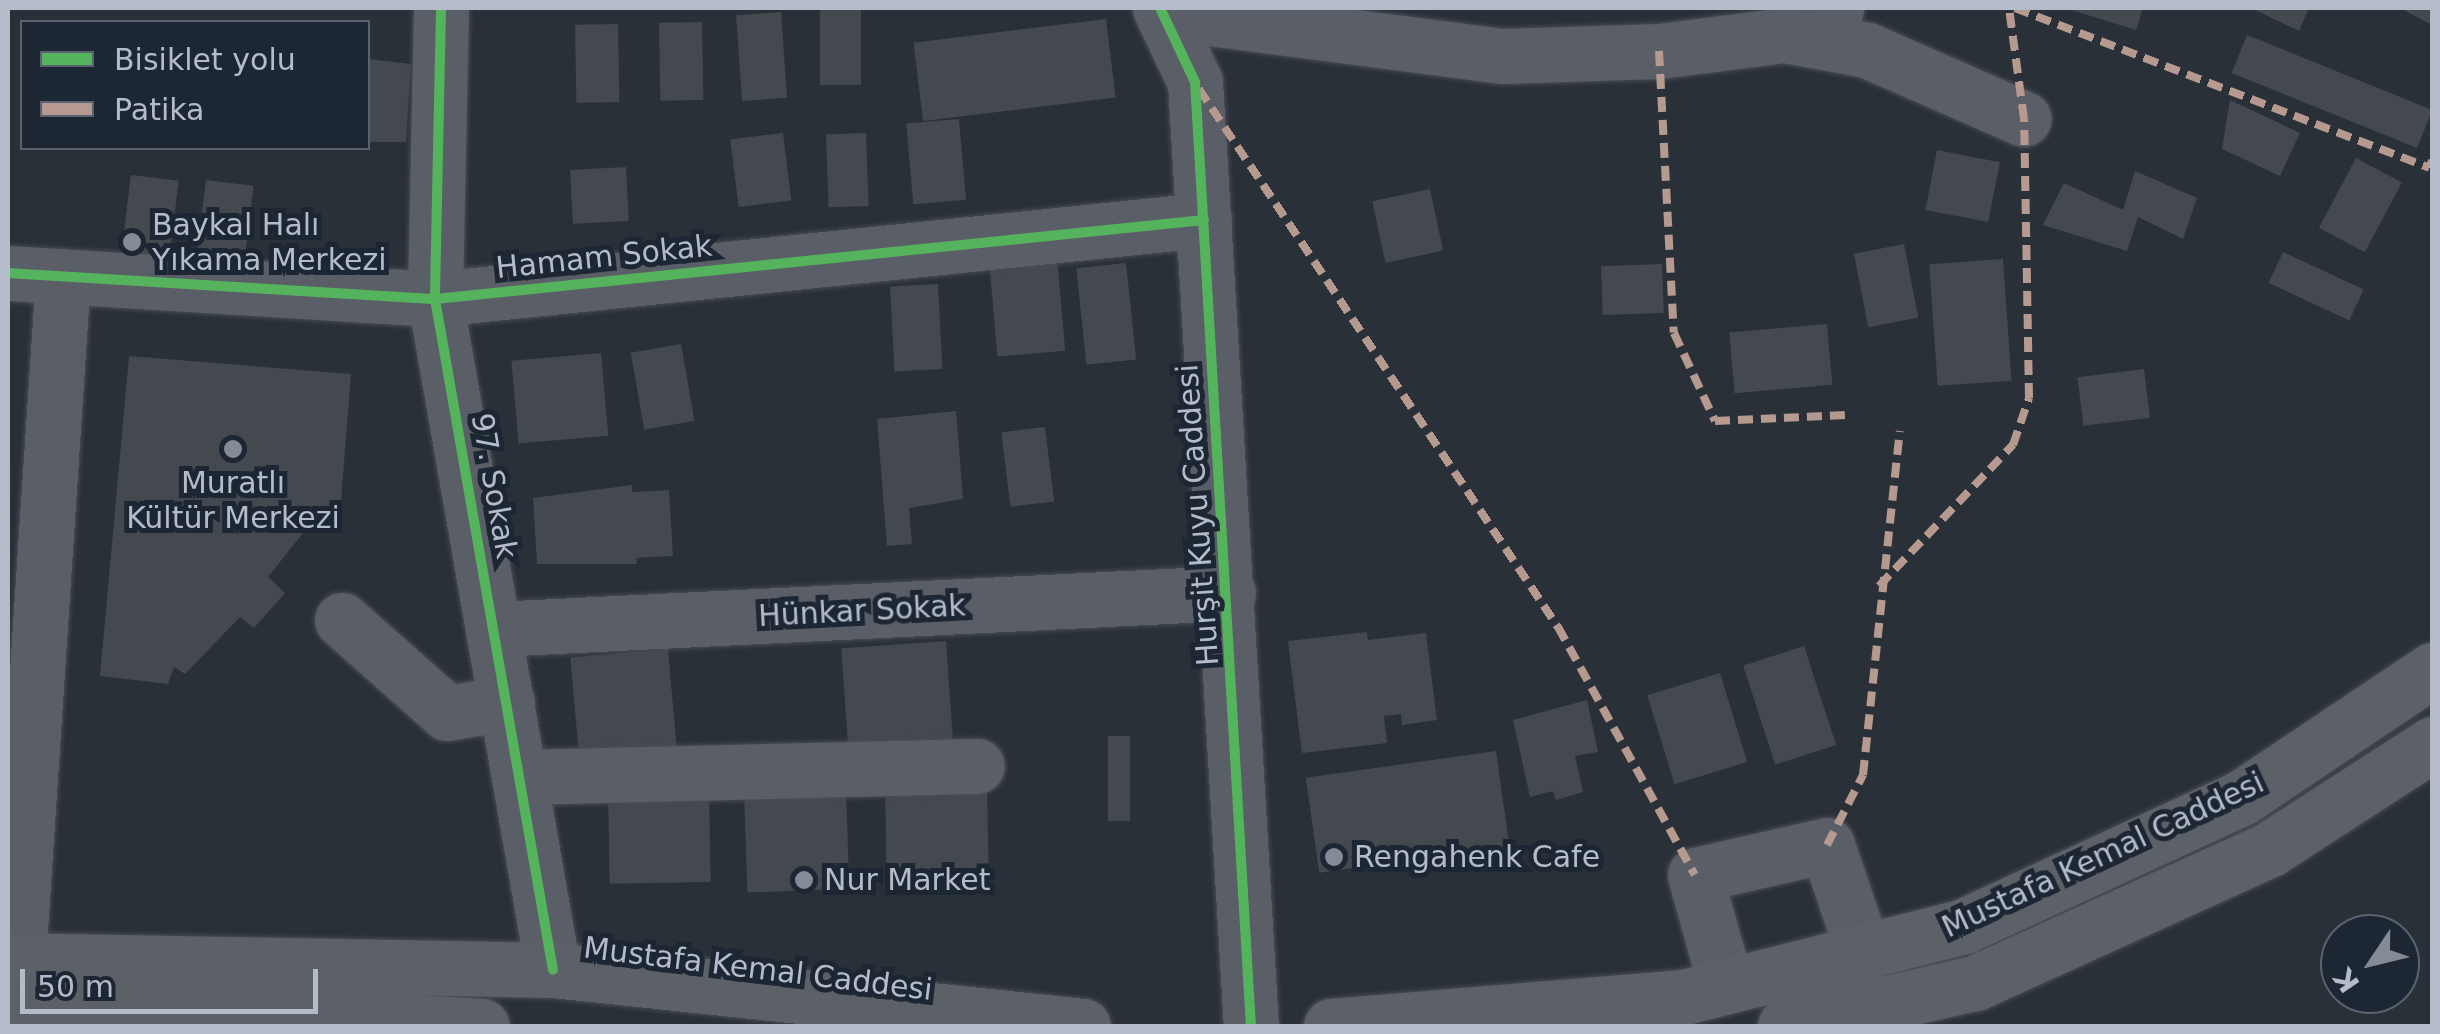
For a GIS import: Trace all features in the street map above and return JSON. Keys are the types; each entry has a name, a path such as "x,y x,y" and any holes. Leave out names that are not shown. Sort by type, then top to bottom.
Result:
{"main road":[{"name":"Mustafa Kemal Caddesi","path":"1330,1026 1684,996 1964,926 2242,798 2432,670"},
{"name":"Mustafa Kemal Caddesi","path":"1785,1026 1975,983 2270,849 2432,744"},
{"name":"Mustafa Kemal Caddesi","path":"13,960 553,970 1082,1026"},
{"path":"8,1015 482,1026"}],"street":[{"name":"97. Sokak","path":"441,8 435,300 553,970"},
{"path":"1784,35 1836,8"},
{"path":"1162,10 1502,56 1659,51 1784,35 1866,50 2024,120"},
{"name":"Hurşit Kuyu Caddesi","path":"1162,10 1195,82 1251,1026"},
{"name":"Hamam Sokak","path":"8,272 435,300 1204,220"},
{"path":"13,960 63,276"},
{"name":"Hünkar Sokak","path":"495,629 1228,593"},
{"path":"342,620 447,713 507,703"},
{"path":"520,776 977,766"},
{"path":"1726,986 1695,875 1827,845 1864,954"}],"building":[{"path":"820,8 861,8 861,85 820,85"},
{"path":"2065,8 2143,8 2136,30"},
{"path":"2251,8 2309,8 2299,31"},
{"path":"2400,8 2432,8 2432,25"},
{"path":"781,12 787,98 742,101 736,15"},
{"path":"1106,19 1116,97 923,121 913,43"},
{"path":"702,22 703,100 660,101 659,23"},
{"path":"618,24 619,102 576,103 575,25"},
{"path":"2247,35 2432,110 2417,148 2232,73"},
{"path":"370,59 411,64 406,142 370,142"},
{"path":"2230,100 2300,133 2280,176 2222,149"},
{"path":"959,119 966,200 913,204 906,124"},
{"path":"783,133 791,200 739,207 730,139"},
{"path":"866,133 869,206 829,207 826,134"},
{"path":"1937,150 2000,162 1988,222 1925,210"},
{"path":"2356,158 2402,182 2365,252 2319,228"},
{"path":"626,167 629,221 573,224 570,170"},
{"path":"2135,171 2197,198 2183,239 2138,217 2127,251 2043,225 2064,183 2123,210"},
{"path":"131,175 179,181 169,262 121,256"},
{"path":"206,180 254,186 244,267 196,261"},
{"path":"1430,189 1443,251 1385,263 1372,201"},
{"path":"1904,244 1918,318 1868,327 1854,254"},
{"path":"2283,252 2364,290 2349,320 2269,283"},
{"path":"1057,257 1065,351 997,357 989,263"},
{"path":"2003,259 2012,381 1938,386 1929,264"},
{"path":"1126,263 1136,359 1086,365 1076,268"},
{"path":"1662,264 1664,313 1603,315 1601,266"},
{"path":"938,284 942,369 895,371 890,287"},
{"path":"1827,324 1832,385 1735,393 1729,333"},
{"path":"681,344 695,421 644,430 631,353"},
{"path":"601,353 608,436 519,444 511,361"},
{"name":"Muratlı Kültür Merkezi","path":"129,356 351,374 339,526 311,523 268,577 285,593 254,628 240,617 185,674 174,667 168,684 100,676"},
{"path":"2144,369 2150,418 2083,426 2077,377"},
{"path":"956,411 963,499 909,508 912,544 887,546 877,419"},
{"path":"1045,427 1054,501 1010,507 1001,432"},
{"path":"632,485 632,492 669,490 673,556 636,558 637,564 537,564 533,498"},
{"path":"1367,632 1368,640 1426,633 1437,720 1402,725 1401,714 1384,716 1387,743 1302,753 1288,641"},
{"path":"946,641 953,740 848,747 841,648"},
{"path":"1804,646 1836,745 1775,765 1743,666"},
{"path":"668,649 677,748 579,756 570,658"},
{"path":"1720,673 1747,762 1675,784 1647,695"},
{"path":"1587,700 1598,752 1575,756 1583,792 1556,800 1553,791 1530,797 1513,720"},
{"path":"1108,736 1130,736 1130,821 1108,821"},
{"path":"1496,751 1509,846 1319,873 1306,778"},
{"path":"987,782 989,879 887,881 885,784"},
{"path":"709,786 711,882 610,884 608,788"},
{"path":"846,792 849,889 747,893 744,796"}],"marked path":[{"path":"1879,586 2013,445 2029,398 2024,119 2009,8"},
{"path":"2015,8 2429,168 2432,161"},
{"path":"1659,51 1674,333 1715,421 1846,415"},
{"path":"1199,89 1558,627 1695,875"},
{"path":"1827,845 1863,775 1900,431"}],"cycle path":[{"path":"441,8 435,299 553,970"},
{"path":"1160,8 1195,82 1251,1026"},
{"path":"8,273 435,299 1204,220"}],"place":[{"name":"Baykal Halı Yıkama Merkezi","path":"132,242"},
{"name":"Muratlı Kültür Merkezi","path":"233,449"},
{"name":"Rengahenk Cafe","path":"1334,857"},
{"name":"Nur Market","path":"804,880"}]}
